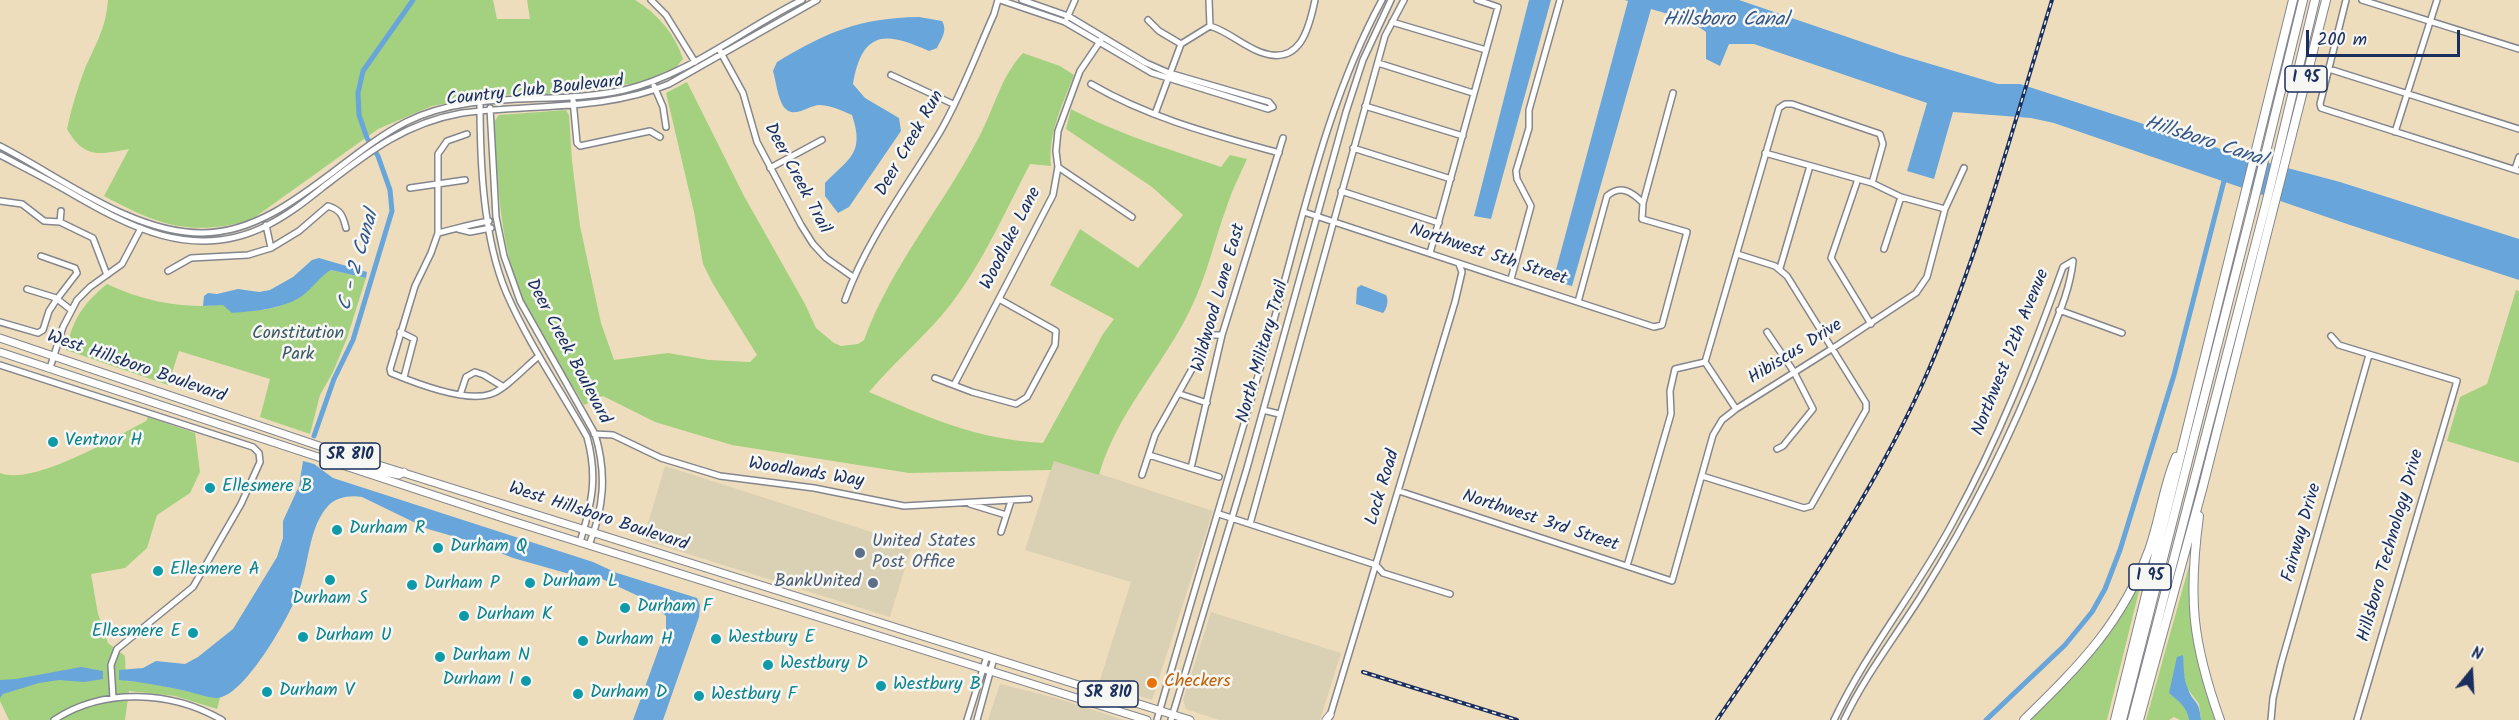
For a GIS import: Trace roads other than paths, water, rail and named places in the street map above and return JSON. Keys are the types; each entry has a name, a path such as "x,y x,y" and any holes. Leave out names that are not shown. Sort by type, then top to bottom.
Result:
{"highway":[{"name":"I 95","path":"2115,720 2293,0"},
{"path":"2122,720 2254,201 2302,0"},
{"path":"2132,720 2266,204 2315,0"},
{"name":"I 95","path":"2139,720 2202,490 2326,0"},
{"path":"2024,720 2085,659 2121,608 2149,551 2172,467 2186,434"},
{"path":"2202,490 2193,560 2193,612 2200,658 2220,720"}],"main road":[{"name":"West Hillsboro Boulevard","path":"0,338 337,452 1160,710 1171,717 1190,720"},
{"name":"West Hillsboro Boulevard","path":"0,352 589,545 1147,720"},
{"path":"369,473 375,470 399,475 405,472"},
{"path":"794,609 808,607 814,602"},
{"path":"814,616 829,606"}],"street":[{"path":"651,0 666,15 696,64"},
{"name":"Country Club Boulevard","path":"386,136 443,116 480,110 629,98 655,89 802,0"},
{"name":"Country Club Boulevard","path":"790,6 817,0"},
{"path":"999,0 1066,19 1139,67 1268,109 1273,107 1269,102 1168,76 1103,36 1066,19 1022,0"},
{"name":"Deer Creek Run","path":"845,300 853,277 876,233 942,129 999,0"},
{"path":"1066,19 1075,0"},
{"path":"1209,0 1210,26"},
{"path":"1155,114 1181,44 1210,26 1224,30 1261,52 1277,56 1294,50 1302,42 1309,27 1315,0"},
{"name":"North Military Trail","path":"1157,720 1219,514 1341,89 1382,0"},
{"name":"North Military Trail","path":"1171,717 1232,518 1363,60 1392,0"},
{"name":"North Military Trail","path":"1250,524 1385,36 1404,0"},
{"path":"1430,253 1498,7 1477,0"},
{"path":"1511,279 1531,206 1517,179 1516,171 1529,128 1529,110 1560,0"},
{"path":"2346,0 2320,104 2321,108 2517,170 2519,157"},
{"path":"2362,0 2519,49"},
{"path":"2396,132 2437,0"},
{"path":"1149,20 1159,31 1181,44"},
{"path":"1392,22 1486,50"},
{"name":"Woodlake Lane","path":"954,386 1053,195 1058,167 1056,151 1058,132 1080,71 1103,36"},
{"name":"Deer Creek Trail","path":"720,50 743,93 751,127 770,168 813,244 826,258 853,277"},
{"path":"1378,63 1473,93"},
{"name":"Country Club Boulevard","path":"0,146 143,222 170,230 205,233 225,231 264,218 282,208 407,122 440,110 489,101 622,90 652,82 696,64"},
{"path":"2329,69 2519,129"},
{"path":"891,75 953,104"},
{"path":"652,82 663,107 666,127"},
{"path":"1091,84 1155,114 1198,130 1278,153"},
{"path":"1578,302 1607,196 1614,190 1621,189 1632,193 1643,203 1673,93"},
{"path":"573,95 577,143 580,146 650,131 660,137"},
{"name":"Deer Creek Boulevard","path":"489,101 496,219 504,256 520,301 595,434 604,477 601,505 589,545"},
{"name":"Deer Creek Boulevard","path":"480,102 488,221 506,290 539,356 587,437 594,472 591,504 580,542"},
{"path":"1736,409 1705,362 1777,111 1785,104 1792,104 1880,134 1883,144 1872,183"},
{"path":"1365,106 1463,136"},
{"path":"440,110 443,116"},
{"path":"467,135 447,141 441,148 436,164 438,233 431,254 415,286 400,332 390,369 391,373 460,395 478,397 493,394 539,356"},
{"name":"Wildwood Lane East","path":"1191,468 1222,334 1283,138"},
{"path":"770,168 822,140"},
{"path":"1353,148 1451,179"},
{"name":"Country Club Boulevard","path":"0,155 91,206 141,230 164,237 206,241 249,233 266,226 303,203 364,151"},
{"path":"1765,153 1872,183 1901,197 1945,208"},
{"path":"1780,268 1810,166"},
{"path":"1058,167 1132,217"},
{"name":"Hibiscus Drive","path":"1672,582 1713,435 1722,420 1872,324 1916,293 1924,282 1945,208 1964,168"},
{"path":"1858,179 1831,258 1872,324"},
{"path":"410,188 465,180"},
{"path":"1341,191 1438,223"},
{"path":"1884,249 1901,197"},
{"path":"0,201 22,204 44,221 60,222 95,239 107,275"},
{"name":"Northwest 5th Street","path":"1304,212 1654,327 1662,325 1687,232 1642,219 1643,203"},
{"path":"168,271 191,258 248,255 271,248 299,231 328,206 336,208 343,215 346,228"},
{"path":"60,222 61,211"},
{"path":"264,218 271,248"},
{"path":"458,229 465,224 496,219"},
{"path":"50,368 71,310 77,300 90,287 122,264 143,222"},
{"path":"438,233 458,229 471,231 498,227"},
{"path":"1702,476 1804,508 1811,506 1866,410 1866,403 1833,348 1780,268 1737,254"},
{"path":"0,322 30,332 41,332 57,299 74,278 76,270 41,256"},
{"name":"Northwest 12th Avenue","path":"1834,720 1857,677 1941,544 1983,464 2028,364 2063,267 2073,261 2072,271 2038,368 1992,469 1944,557 1869,674 1844,720"},
{"name":"Lock Road","path":"1328,718 1455,303 1462,272 1459,264"},
{"path":"27,289 57,299 71,310"},
{"path":"935,378 954,386 1016,404 1027,397 1057,336 1052,327 999,299"},
{"path":"2059,310 2121,333"},
{"path":"400,332 414,339 404,377"},
{"path":"1767,332 1794,372 1813,409 1783,446 1777,449"},
{"path":"1142,475 1155,435 1211,336 1222,334"},
{"path":"2331,336 2339,345 2369,355"},
{"name":"Hillsboro Technology Drive","path":"2357,720 2457,381 2369,355"},
{"name":"Fairway Drive","path":"2271,720 2273,698 2281,664 2369,355"},
{"path":"1627,566 1671,414 1670,391 1675,369 1705,362"},
{"path":"0,365 253,447 260,458 241,504 193,587 117,649 111,665 113,698"},
{"path":"460,395 466,377 470,373 479,373 502,386"},
{"path":"1180,394 1207,403"},
{"path":"1263,410 1279,414"},
{"path":"587,437 595,434"},
{"name":"Woodlands Way","path":"595,434 613,435 661,458 720,476 814,488 904,506 1029,499"},
{"path":"1149,455 1219,477"},
{"path":"1983,464 1992,469"},
{"name":"Northwest 3rd Street","path":"1399,491 1672,582"},
{"path":"1001,532 1011,501"},
{"path":"967,503 1006,515"},
{"path":"1219,514 1376,565 1383,573 1450,594"},
{"path":"967,720 982,668 990,657"},
{"path":"977,720 991,671 990,657"},
{"path":"54,720 87,705 113,698 155,697 199,709 222,720"}],"water":[{"path":"1529,0 1551,0 1491,219 1474,216"},
{"name":"Hillsboro Canal","path":"1625,0 1739,0 1900,55 1998,84 2020,84 2239,155 2340,182 2519,239 2519,280 2350,225 2054,123 2031,118 1953,112 1934,179 1907,171 1927,103 1754,44 1729,44 1720,66 1706,59 1706,32 1689,20 1651,9 1572,286 1553,281 1628,1"},
{"path":"919,17 942,21 944,32 937,48 929,51 900,40 888,38 878,40 863,53 857,66 853,84 865,98 899,118 901,131 849,207 838,213 825,196 825,183 848,161 855,147 856,128 852,115 820,105 790,112 780,100 773,71 777,62 812,42 844,29 879,20"},
{"path":"319,258 367,272 366,278 331,270 302,296 278,307 232,313 223,305 203,306 204,296 208,293 217,294 238,289 259,292 270,290 293,277 312,260"},
{"path":"1361,285 1386,295 1387,304 1383,313 1356,304 1357,288"},
{"path":"303,461 314,464 333,478 697,598 700,605 699,617 663,720 633,720 666,629 666,616 651,602 600,578 566,573 513,558 473,542 428,529 358,496 344,497 335,501 322,514 313,534 300,588 288,615 266,652 241,684 228,694 213,698 161,686 119,680 119,670 143,668 156,661 185,664 198,657 233,629 277,557 283,538 283,521 299,486"},
{"path":"2183,655 2186,685 2198,705 2201,720 2189,720 2184,707 2169,693 2177,657"},
{"path":"81,667 103,671 103,679 84,682 59,680 39,683 3,694 0,698 0,680"}],"waterway":[{"name":"C - 2 Canal","path":"314,436 334,379 353,340 392,211 390,190 378,156 367,138 359,115 358,93 363,71 413,0"},
{"path":"1986,720 2065,645 2092,612 2105,589 2120,550 2174,375 2225,177"}],"railway":[{"path":"1717,720 1800,599 1852,516 1921,387 1977,244 2052,0"},
{"path":"1363,672 1517,720"}],"place":[{"name":"Ventnor H","path":"53,442"},
{"name":"Ellesmere B","path":"210,488"},
{"name":"Durham R","path":"337,530"},
{"name":"Durham Q","path":"438,548"},
{"name":"United States Post Office","path":"860,553"},
{"name":"Ellesmere A","path":"158,571"},
{"name":"Durham S","path":"330,580"},
{"name":"Durham L","path":"530,583"},
{"name":"BankUnited","path":"873,583"},
{"name":"Durham P","path":"412,585"},
{"name":"Durham F","path":"625,608"},
{"name":"Durham K","path":"464,616"},
{"name":"Ellesmere E","path":"193,633"},
{"name":"Durham U","path":"303,637"},
{"name":"Westbury E","path":"716,639"},
{"name":"Durham H","path":"583,641"},
{"name":"Durham N","path":"440,657"},
{"name":"Westbury D","path":"768,665"},
{"name":"Durham I","path":"526,681"},
{"name":"Checkers","path":"1152,683"},
{"name":"Westbury B","path":"881,686"},
{"name":"Durham V","path":"267,692"},
{"name":"Durham D","path":"578,694"},
{"name":"Westbury F","path":"699,696"}],"park label":[{"name":"Constitution Park","path":"298,345"}]}
